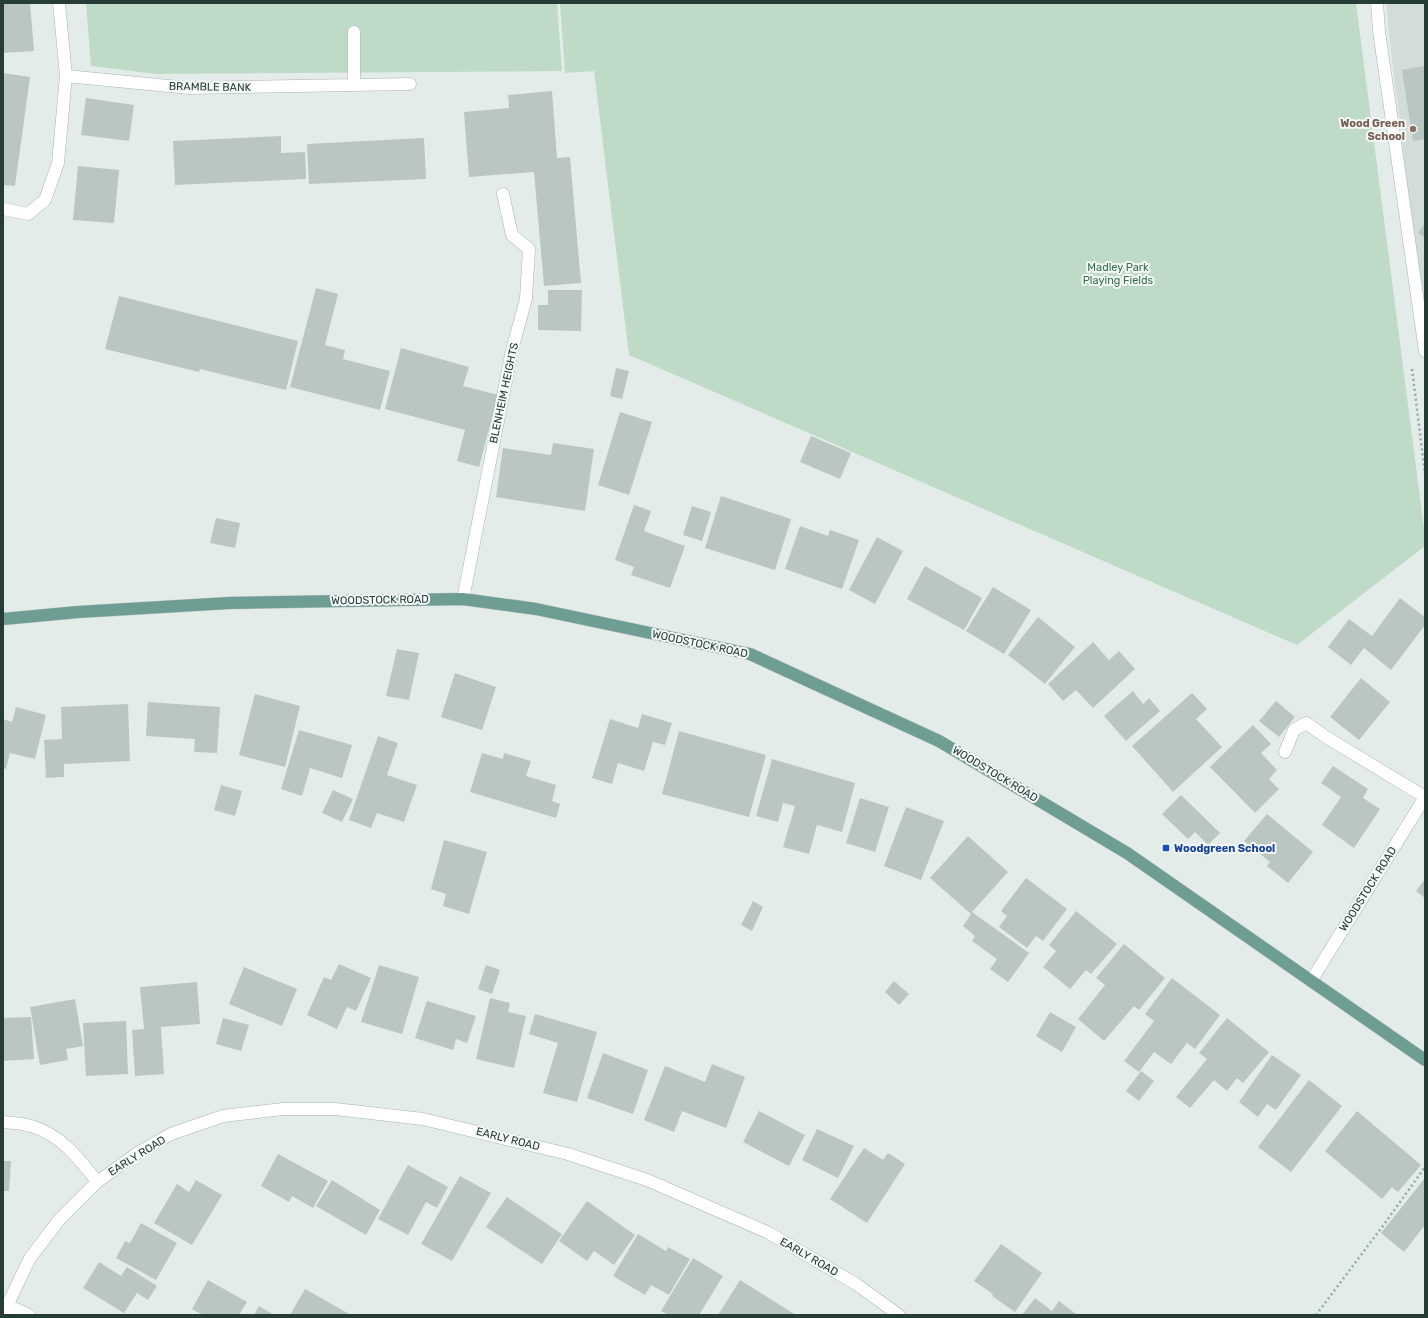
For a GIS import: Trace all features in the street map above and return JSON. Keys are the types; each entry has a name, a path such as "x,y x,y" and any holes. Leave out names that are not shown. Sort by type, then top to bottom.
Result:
{"main road":[{"name":"WOODSTOCK ROAD","path":"3,619 78,612 229,603 463,599 536,609 750,654 939,741 1127,853 1425,1060"}],"street":[{"path":"3,209 28,214 44,200 58,163 66,76 59,3"},
{"path":"1377,3 1379,31 1425,351"},
{"path":"354,32 354,85"},
{"name":"BRAMBLE BANK","path":"66,76 189,88 410,84"},
{"name":"BLENHEIM HEIGHTS","path":"463,599 512,350 526,299 529,249 512,235 503,194"},
{"name":"WOODSTOCK ROAD","path":"1285,752 1294,730 1306,723 1326,737 1425,797 1311,981"},
{"name":"EARLY ROAD","path":"5,1309 30,1258 59,1220 97,1182 136,1154 171,1134 223,1116 283,1109 336,1109 423,1119 568,1154 647,1180 768,1233 856,1284 899,1315"},
{"name":"EARLY ROAD","path":"3,1122 31,1126 59,1139 81,1161 97,1182"},
{"path":"5,1309 29,1315"}],"path":[{"path":"1316,1315 1425,1167"}],"shaded area":[{"name":"Wood Green School","path":"1387,3 1425,3 1425,303 1413,231 1388,26"}],"green space":[{"path":"86,3 557,3 562,71 156,74 91,66"},
{"name":"Madley Park Playing Fields","path":"560,3 1356,3 1425,536 1425,546 1297,645 629,355 594,71 565,73"}],"building":[{"path":"3,3 30,3 34,51 3,53"},
{"path":"1425,66 1425,139 1413,141 1402,70"},
{"path":"3,73 30,77 15,186 3,185"},
{"path":"552,91 557,158 570,157 581,283 544,286 534,172 469,177 464,112 509,108 508,95"},
{"path":"86,98 134,105 129,141 81,135"},
{"path":"281,136 281,153 305,152 306,179 175,185 173,141"},
{"path":"424,138 426,179 309,184 307,144"},
{"path":"78,166 119,170 114,223 73,220"},
{"path":"1425,223 1425,238 1418,233"},
{"path":"316,288 338,294 325,345 345,350 343,359 390,371 380,410 290,387"},
{"path":"548,290 582,290 581,331 538,330 538,305 548,305"},
{"path":"119,296 298,341 286,390 200,369 199,372 105,349"},
{"path":"401,348 469,367 463,386 498,395 479,467 457,461 465,430 385,409"},
{"path":"616,368 629,371 622,399 610,396"},
{"path":"620,412 652,422 629,495 598,485"},
{"path":"811,436 851,453 840,479 800,462"},
{"path":"553,443 594,449 585,511 496,497 503,448 551,455"},
{"path":"721,496 791,519 775,570 705,548"},
{"path":"634,505 651,511 644,531 685,546 670,588 631,575 634,567 615,560"},
{"path":"692,506 711,512 702,541 683,535"},
{"path":"216,518 240,523 235,548 210,543"},
{"path":"800,526 828,536 830,530 859,540 842,589 785,569"},
{"path":"877,537 903,551 875,604 849,590"},
{"path":"925,566 982,598 964,630 907,599"},
{"path":"993,587 1031,610 1004,654 966,631"},
{"path":"1400,598 1425,617 1425,625 1391,670 1364,648 1351,665 1328,647 1349,619 1372,636"},
{"path":"1038,617 1075,647 1045,684 1008,655"},
{"path":"1093,642 1109,660 1119,651 1135,669 1093,708 1076,690 1063,701 1048,684"},
{"path":"397,649 419,653 409,700 386,696"},
{"path":"455,673 496,687 482,730 441,717"},
{"path":"1361,678 1390,702 1359,740 1330,717"},
{"path":"1133,691 1143,704 1149,698 1160,711 1126,741 1104,716"},
{"path":"1192,693 1207,709 1196,719 1222,747 1173,792 1132,746"},
{"path":"255,694 300,706 285,767 239,755"},
{"path":"1276,701 1295,717 1279,737 1259,721"},
{"path":"148,702 220,707 217,753 194,752 195,739 146,736"},
{"path":"128,704 130,761 64,764 64,777 46,778 44,740 62,739 61,707"},
{"path":"16,707 46,715 35,759 10,753 6,769 3,768 3,719 12,722"},
{"path":"642,714 672,723 665,745 653,742 644,771 618,763 612,784 592,778 610,719 638,728"},
{"path":"1253,725 1271,744 1261,753 1277,770 1269,779 1279,789 1255,813 1210,767"},
{"path":"299,730 352,745 342,778 310,768 302,796 281,789"},
{"path":"679,731 766,755 749,817 662,794"},
{"path":"378,736 398,743 387,775 417,785 404,822 377,813 371,828 349,820"},
{"path":"482,753 503,759 504,753 531,761 526,776 556,785 552,801 560,804 556,818 470,792"},
{"path":"772,759 855,783 842,832 817,825 809,854 783,847 795,806 783,803 778,822 756,816"},
{"path":"1333,766 1368,789 1363,798 1380,809 1354,848 1322,825 1341,797 1321,783"},
{"path":"221,785 242,791 235,816 214,810"},
{"path":"333,790 353,799 342,822 322,813"},
{"path":"1181,795 1220,833 1208,845 1195,832 1188,839 1162,814"},
{"path":"860,798 889,807 875,852 846,843"},
{"path":"906,807 944,821 921,880 884,866"},
{"path":"1267,814 1313,852 1288,883 1267,866 1270,862 1244,841"},
{"path":"968,836 1008,872 972,912 1029,953 1008,982 990,969 997,959 972,941 975,936 963,926 971,914 930,878"},
{"path":"444,840 487,852 469,914 443,906 446,894 431,889"},
{"path":"1026,878 1067,909 1043,941 1036,936 1027,948 999,927 1007,916 1001,911"},
{"path":"1425,879 1425,898 1416,891"},
{"path":"753,901 763,907 752,931 741,925"},
{"path":"1076,911 1117,944 1091,974 1086,970 1070,989 1043,967 1056,951 1049,945"},
{"path":"1124,944 1165,978 1139,1010 1134,1006 1104,1041 1078,1019 1105,985 1096,978"},
{"path":"339,964 371,978 356,1011 347,1007 337,1029 307,1015 324,977 331,980"},
{"path":"379,965 419,977 402,1034 361,1022"},
{"path":"486,965 500,970 492,994 478,989"},
{"path":"244,967 297,989 282,1026 229,1004"},
{"path":"1172,978 1220,1015 1195,1049 1187,1043 1171,1064 1154,1052 1139,1072 1124,1061 1154,1021 1145,1014"},
{"path":"894,981 909,994 899,1005 885,992"},
{"path":"197,982 200,1024 161,1027 164,1074 135,1076 132,1030 144,1029 140,987"},
{"path":"490,998 510,1003 508,1012 526,1016 514,1068 476,1059"},
{"path":"75,999 83,1046 66,1049 68,1060 40,1065 30,1007"},
{"path":"427,1001 476,1016 467,1043 456,1039 453,1050 415,1038"},
{"path":"1050,1012 1076,1027 1062,1052 1036,1036"},
{"path":"535,1014 597,1032 577,1102 543,1093 558,1043 529,1034"},
{"path":"31,1017 34,1059 3,1061 3,1018"},
{"path":"223,1018 249,1025 241,1051 216,1044"},
{"path":"1227,1018 1269,1052 1243,1083 1237,1078 1227,1091 1214,1080 1190,1108 1176,1097 1207,1059 1199,1053"},
{"path":"126,1021 128,1074 86,1076 83,1023"},
{"path":"603,1053 648,1070 633,1114 587,1098"},
{"path":"1272,1055 1301,1075 1276,1110 1267,1104 1258,1117 1239,1102"},
{"path":"712,1064 745,1077 726,1128 682,1111 674,1132 644,1120 665,1066 705,1082"},
{"path":"1141,1071 1154,1081 1139,1101 1126,1091"},
{"path":"1309,1080 1342,1106 1291,1172 1258,1147"},
{"path":"759,1111 805,1135 789,1166 743,1142"},
{"path":"1357,1111 1421,1165 1398,1192 1392,1187 1382,1199 1325,1151"},
{"path":"817,1129 854,1146 838,1178 802,1160"},
{"path":"864,1148 883,1160 888,1153 905,1164 867,1223 830,1199"},
{"path":"278,1154 328,1181 313,1208 292,1196 289,1202 261,1186"},
{"path":"3,1161 11,1161 9,1191 3,1191"},
{"path":"408,1165 448,1187 437,1208 426,1202 408,1235 378,1219"},
{"path":"460,1176 491,1193 452,1261 421,1244"},
{"path":"1425,1178 1425,1225 1404,1252 1381,1233"},
{"path":"196,1180 222,1195 192,1245 154,1223 177,1184 189,1192"},
{"path":"332,1180 380,1210 366,1235 316,1206"},
{"path":"507,1197 562,1234 542,1264 486,1227"},
{"path":"587,1201 635,1235 614,1265 594,1251 587,1261 559,1241"},
{"path":"141,1223 177,1243 156,1280 116,1258 125,1241 130,1243"},
{"path":"638,1234 666,1251 668,1247 690,1259 669,1295 651,1285 645,1295 613,1276"},
{"path":"1001,1244 1042,1273 1015,1312 974,1281"},
{"path":"693,1258 723,1276 699,1315 669,1315 661,1311"},
{"path":"99,1262 121,1276 127,1267 157,1286 148,1300 137,1293 124,1313 83,1288"},
{"path":"208,1280 247,1302 239,1315 203,1315 192,1309"},
{"path":"740,1280 796,1315 718,1315"},
{"path":"305,1289 351,1315 290,1315"},
{"path":"1035,1298 1052,1311 1059,1301 1076,1314 1022,1315"},
{"path":"259,1306 274,1315 254,1315"}],"place":[{"name":"Wood Green School","path":"1413,129"},
{"name":"Woodgreen School","path":"1166,848"}]}
